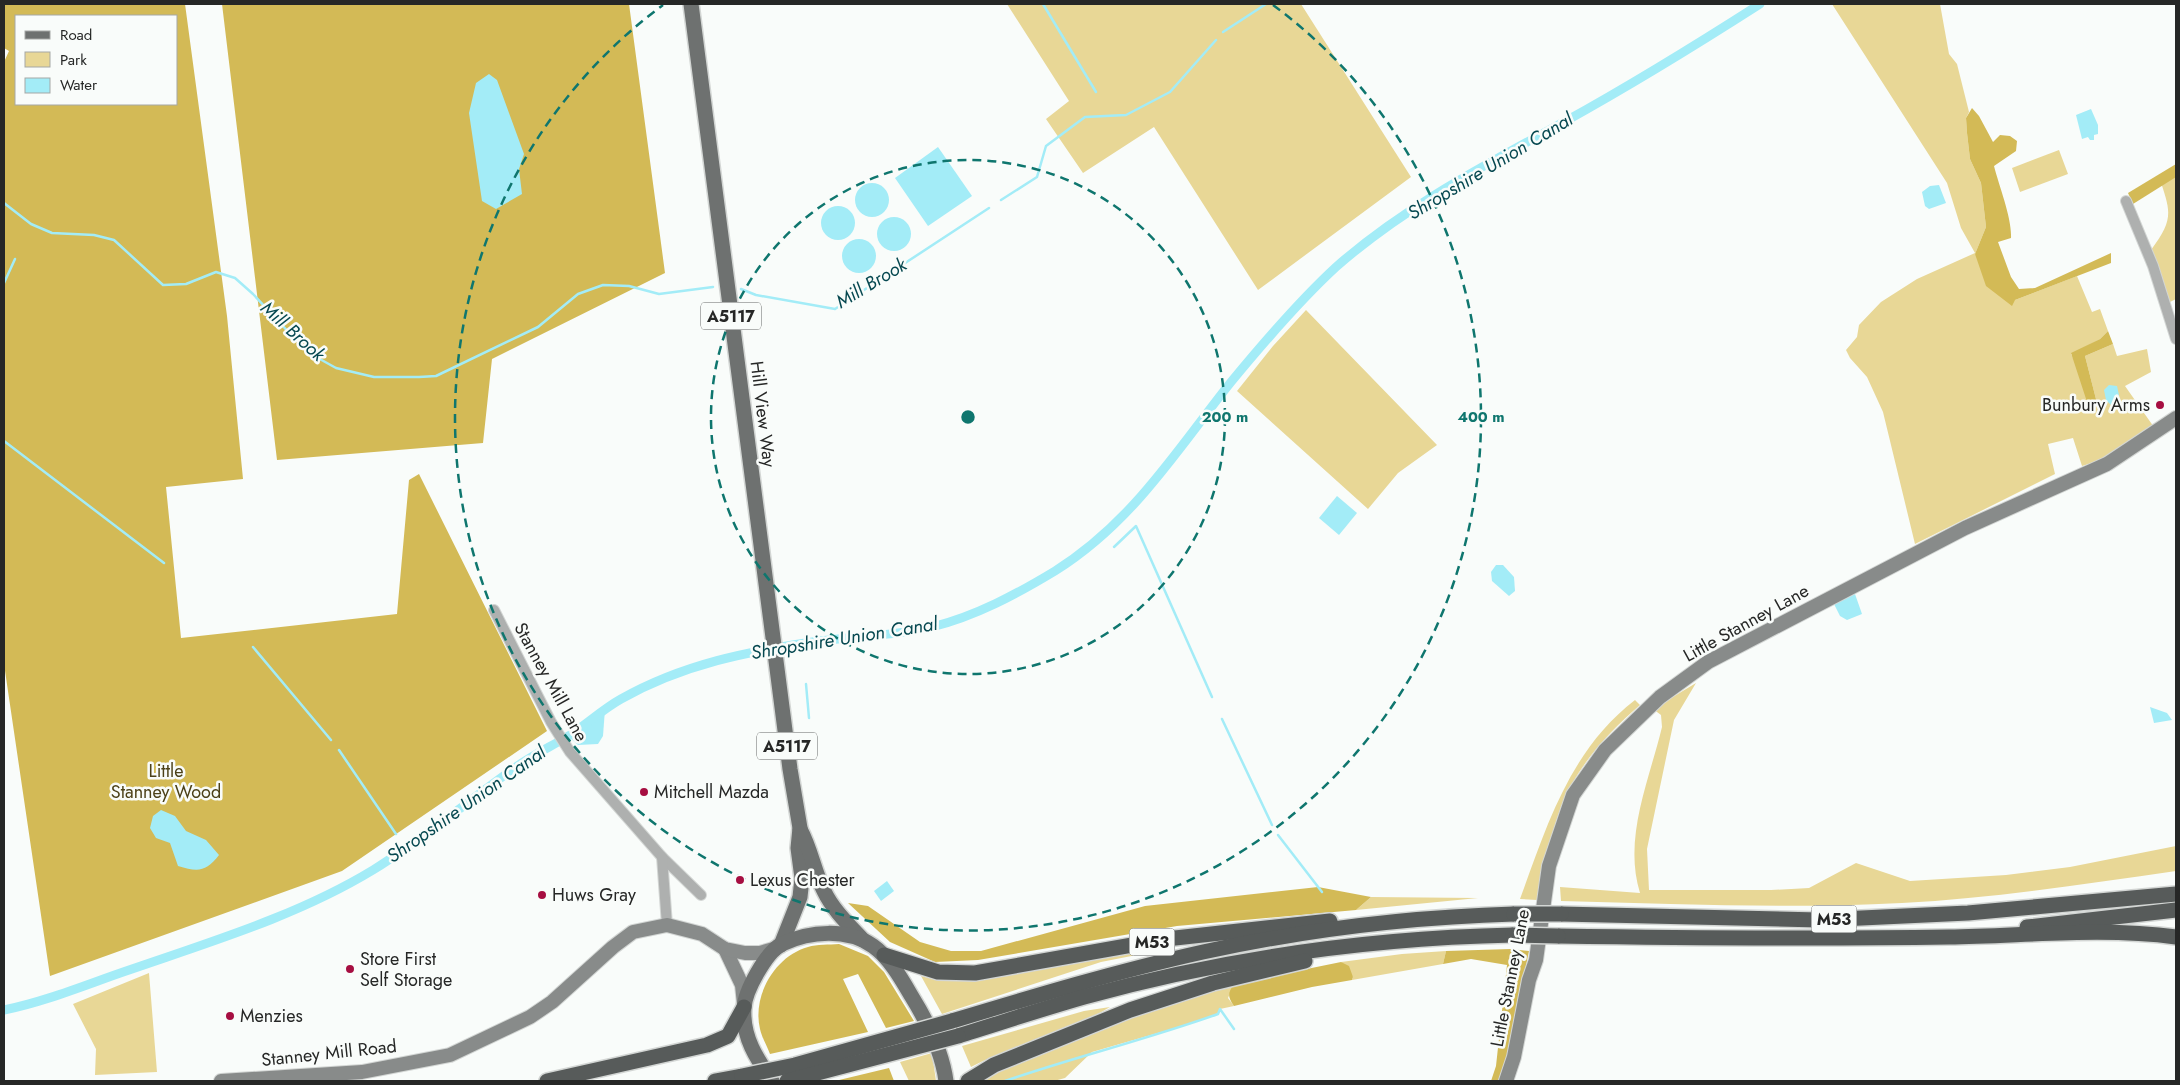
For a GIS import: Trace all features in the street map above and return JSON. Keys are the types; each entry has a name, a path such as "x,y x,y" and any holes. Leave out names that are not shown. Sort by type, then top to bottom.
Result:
{"highway":[{"path":"2107,901 2176,887"},
{"name":"M53","path":"884,955 938,972 975,973 1166,940 1296,924 1358,919 1561,914 1819,920 1968,914 2176,894"},
{"name":"M53","path":"787,1081 958,1036 1084,997 1206,968 1310,951 1397,943 1513,936 1756,939 1903,937 2027,927 2176,910"},
{"name":"M53","path":"715,1081 794,1065 952,1021 1080,982 1204,952 1296,935 1424,918"},
{"path":"1903,937 2137,932 2176,937"},
{"name":"M53","path":"968,1081 994,1065 1121,1014 1213,983 1397,943"},
{"path":"547,1081 707,1045 728,1036 744,1006"}],"main road":[{"name":"Hill View Way","path":"691,4 772,628 800,828 800,897 779,946 755,978 744,1006"},
{"name":"Hill View Way","path":"800,828 810,847 824,893 837,912 864,940"},
{"path":"779,946 810,935 831,933 864,940 884,955 925,1018 938,1049 946,1081"},
{"path":"744,1006 744,1024 748,1043 772,1081"}],"street":[{"path":"2126,201 2153,266 2176,339"},
{"name":"Little Stanney Lane","path":"1506,1081 1514,1057 1529,980 1536,960 1549,866 1573,795 1605,750 1660,697 1708,662 1965,528 2108,464 2176,418"},
{"name":"Stanney Mill Lane","path":"494,610 551,722 570,752 662,858 701,895"},
{"path":"662,858 667,925"},
{"name":"Stanney Mill Road","path":"221,1081 362,1072 450,1055 496,1034 545,1007 612,947 633,932 667,925 702,934 725,949 746,953 760,953 779,946"},
{"path":"725,949 742,985 744,1006"}],"green space":[{"name":"Little Stanney Wood","path":"4,4 185,4 227,316 243,479 166,487 181,638 397,614 409,480 419,474 547,731 342,871 50,976 4,664 4,62 9,51 4,48"},
{"path":"222,4 629,4 665,273 492,359 483,443 277,460"},
{"path":"1007,4 1301,4 1411,177 1258,290 1154,127 1083,173 1046,119 1069,101"},
{"path":"1832,4 1940,4 1949,54 1957,64 1969,112 1966,118 1970,159 1981,183 1986,227 1975,254 2015,300 2077,276 2092,312 2100,309 2108,331 2100,339 2071,354 2097,403 2085,356 2113,344 2117,356 2147,349 2151,372 2125,386 2156,430 2112,457 2082,466 2073,438 2048,444 2055,474 1915,544 1883,412 1867,377 1850,358 1846,350 1857,337 1859,325 1881,302 1917,279 1975,253 1961,228 1947,183"},
{"path":"1972,108 1979,116 1993,142 2000,135 2010,136 2017,141 2016,151 1994,166 2011,230 2011,238 1998,242 2011,277 2019,289 2035,288 2111,253 2111,263 2015,300 2012,306 1986,286 1975,254 1986,227 1981,183 1970,159 1966,118"},
{"path":"2059,150 2068,174 2020,192 2012,168"},
{"path":"2176,164 2176,177 2133,204 2128,193"},
{"path":"2176,166 2176,299 2170,302 2151,250 2164,230 2168,215 2168,207 2159,177"},
{"path":"1306,310 1437,445 1398,473 1368,509 1237,391 1273,346"},
{"path":"2108,331 2113,344 2085,356 2097,403 2089,408 2071,353 2100,339"},
{"path":"1696,683 1674,720 1647,849 1649,890 1771,890 1809,888 1856,863 1910,881 2006,875 2070,867 2176,846 2176,871 2074,886 1902,903 1774,906 1561,901 1560,887 1640,893 1634,851 1636,831 1662,727 1661,715 1653,709"},
{"path":"1635,700 1640,705 1616,727 1594,752 1575,778 1567,793 1554,830 1537,900 1520,899 1551,817 1577,765 1593,742"},
{"path":"1318,887 1371,897 1356,910 1177,926 978,960 935,962 890,942 848,903 868,906 920,942 951,951 981,951 1145,906"},
{"path":"1371,897 1478,898 1356,910"},
{"path":"839,944 868,956 884,972 914,1021 886,1028 858,974 843,979 868,1032 770,1054 761,1032 758,1016 759,1004 769,979 785,959 796,952 812,946"},
{"path":"1160,946 1162,950 1101,962 942,1014 921,976 941,981 962,981"},
{"path":"1511,949 1529,951 1505,1068 1498,1081 1491,1081 1496,1066 1507,965 1471,959 1443,964 1446,951"},
{"path":"1446,951 1443,964 1352,980 1353,977 1341,962 1402,954"},
{"path":"1341,962 1349,966 1353,977 1352,980 1312,987 1234,1006 1229,997 1234,984"},
{"path":"149,973 157,1072 95,1075 96,1049 73,1004"},
{"path":"1234,984 1228,998 1234,1006 1220,1009 1218,1014 1196,1022 1092,1052 1065,1078 1054,1081 981,1081 986,1077 1132,1016"},
{"path":"1110,1007 1076,1024 971,1067 962,1046 1084,1011"},
{"path":"932,1053 936,1081 909,1081 900,1062"},
{"path":"889,1068 894,1081 835,1081"}],"water":[{"path":"489,74 497,80 524,154 519,169 522,194 496,209 482,201 469,113 476,83"},
{"path":"2091,109 2098,125 2098,134 2094,135 2094,140 2090,140 2088,137 2082,139 2076,115"},
{"path":"938,147 972,196 928,226 895,178"},
{"path":"872,183 884,188 889,200 884,212 872,217 860,212 855,200 860,188"},
{"path":"1939,185 1946,203 1929,209 1925,206 1922,192 1930,186"},
{"path":"838,206 850,211 855,223 850,235 838,240 826,235 821,223 826,211"},
{"path":"894,217 906,222 911,234 906,246 894,251 882,246 877,234 882,222"},
{"path":"859,239 871,244 876,256 871,268 859,273 847,268 842,256 847,244"},
{"path":"2109,385 2117,386 2119,395 2117,403 2111,405 2106,400 2104,390"},
{"path":"1337,496 1357,513 1339,535 1319,518"},
{"path":"1496,565 1503,565 1514,577 1515,591 1509,596 1492,581 1491,572"},
{"path":"1855,594 1862,614 1847,620 1840,616 1834,604"},
{"path":"2150,707 2167,713 2172,720 2154,723"},
{"path":"605,709 603,736 598,744 578,745 568,736"},
{"path":"161,810 175,816 186,831 206,840 219,855 210,865 196,870 178,866 170,843 156,838 150,828 153,816"},
{"path":"887,881 894,891 881,901 874,891"}],"waterway":[{"path":"1043,4 1096,92"},
{"name":"Mill Brook","path":"1223,32 1266,4"},
{"name":"Shropshire Union Canal","path":"4,1010 53,997 255,926 316,901 392,858 516,767 570,735 614,703 668,677 692,668 767,649 932,627 980,611 1041,580 1083,552 1130,508 1152,484 1231,382 1269,337 1322,280 1362,245 1446,188 1614,94 1760,4"},
{"name":"Mill Brook","path":"1001,200 1037,177 1046,146 1085,117 1126,115 1170,92 1216,40"},
{"name":"Mill Brook","path":"4,203 31,224 52,233 94,235 114,240 163,285 186,284 216,272 235,278 253,294 294,338 318,358 336,368 374,377 436,376 538,327 578,294 603,285 629,286 659,294 713,287"},
{"name":"Mill Brook","path":"741,289 756,295 835,309 989,208"},
{"path":"4,283 15,259"},
{"path":"4,441 164,563"},
{"path":"1114,547 1136,526 1212,697"},
{"path":"253,647 331,740"},
{"path":"806,684 809,718"},
{"path":"1222,719 1272,825"},
{"path":"339,750 396,834"},
{"path":"1278,835 1322,892"},
{"path":"1005,1081 1192,1023 1218,1014 1220,1009 1234,1029"}],"place":[{"name":"Bunbury Arms","path":"2160,405"},
{"name":"Mitchell Mazda","path":"644,792"},
{"name":"Lexus Chester","path":"740,880"},
{"name":"Huws Gray","path":"542,895"},
{"name":"Store First Self Storage","path":"350,969"},
{"name":"Menzies","path":"230,1016"}]}
